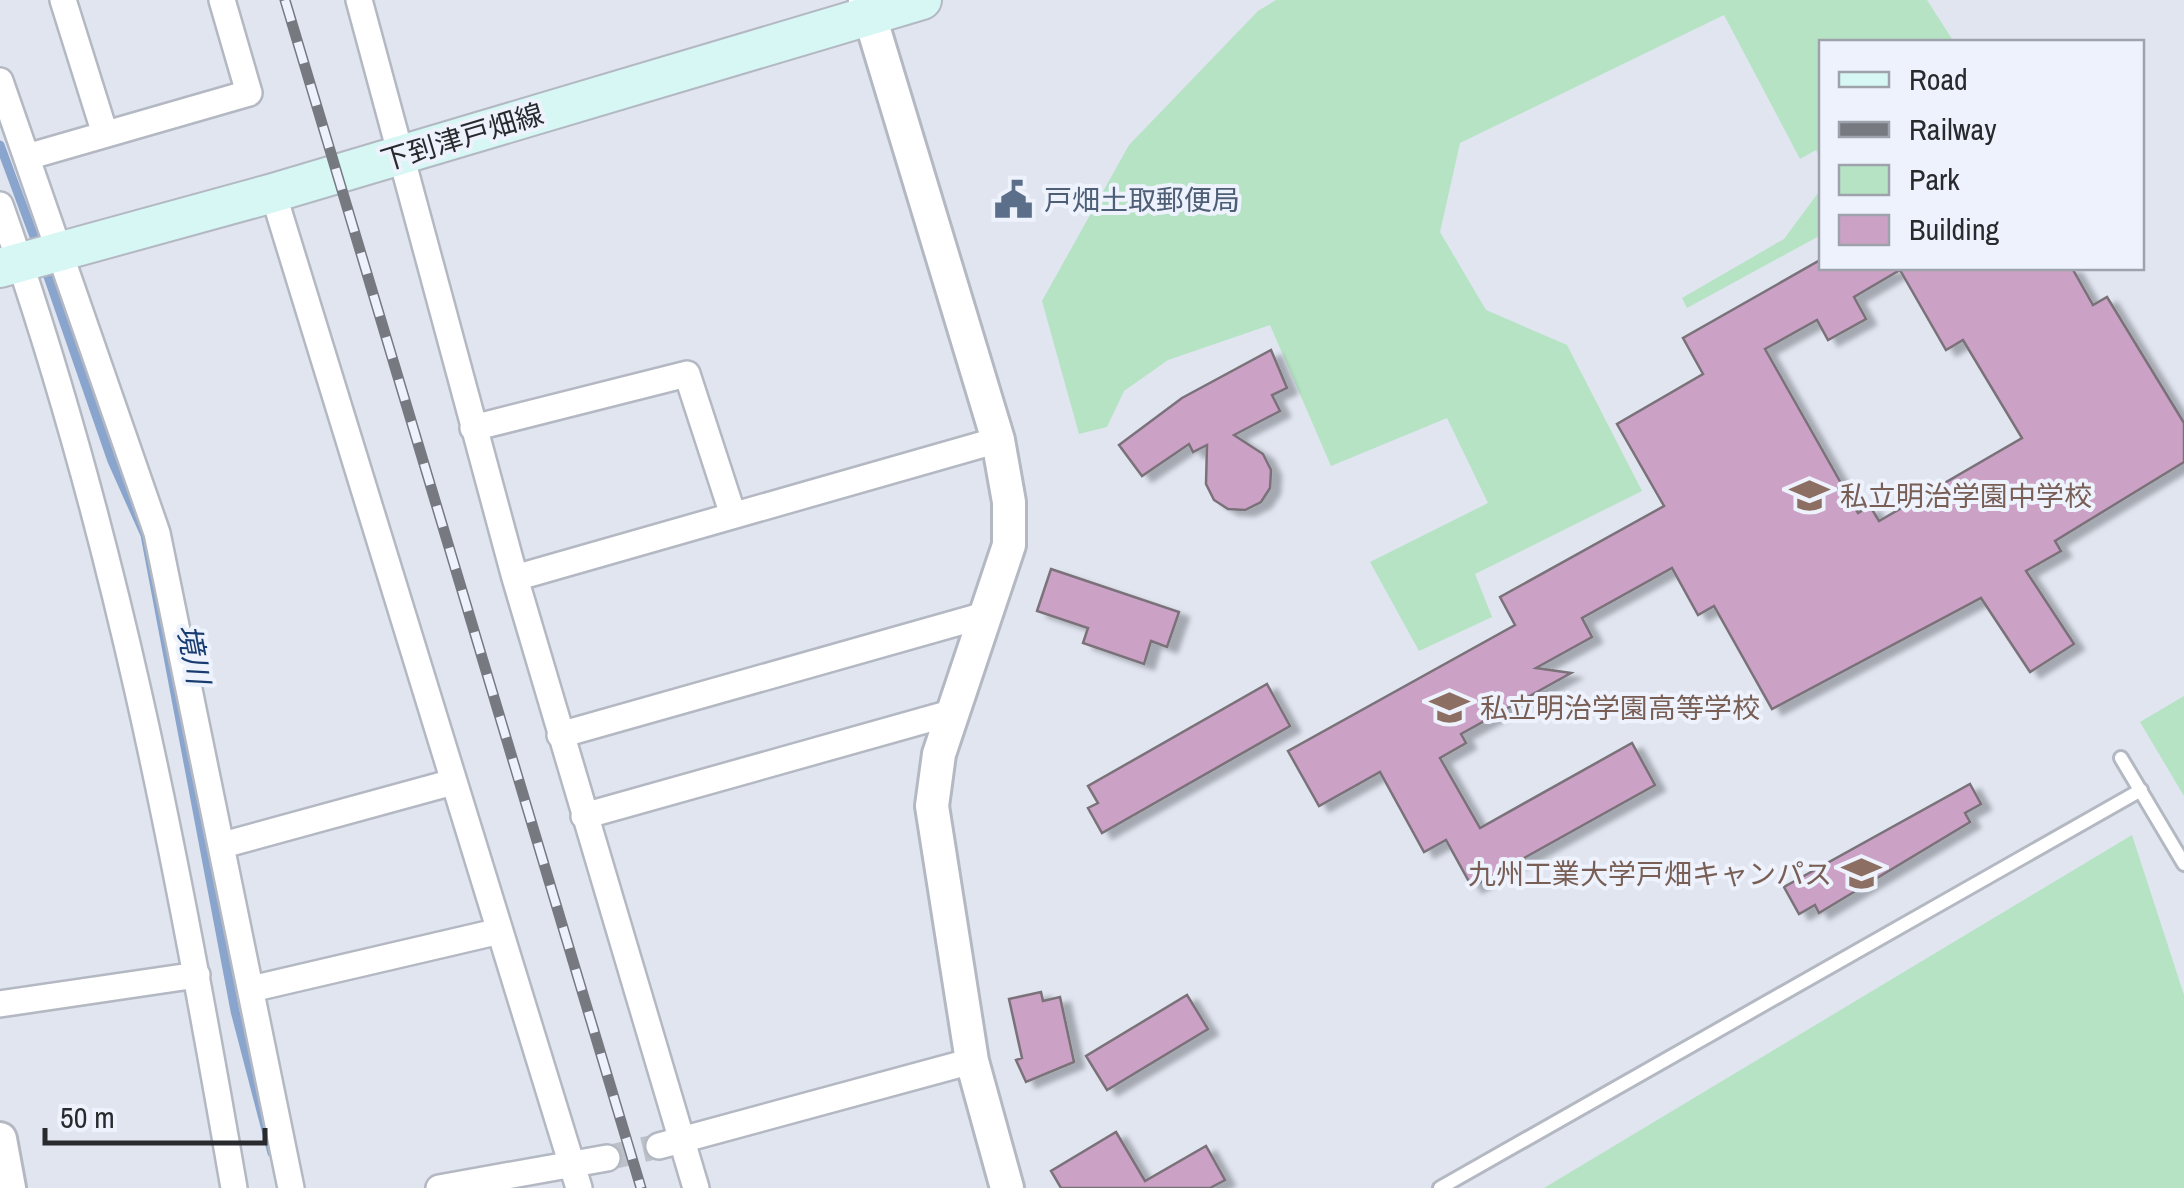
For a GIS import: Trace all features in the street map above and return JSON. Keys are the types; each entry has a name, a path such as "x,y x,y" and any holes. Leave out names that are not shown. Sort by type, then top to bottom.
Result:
{"main road":[{"name":"下到津戸畑線","path":"10,266 273,193 867,8 922,0"}],"street":[{"path":"63,0 105,134"},
{"path":"27,157 248,93 222,0"},
{"path":"359,0 671,1143 696,1188"},
{"path":"867,8 998,440 1009,502 1009,545 940,754 932,806 972,1061 1007,1188"},
{"path":"0,81 157,533 291,1188"},
{"path":"273,193 576,1177"},
{"path":"0,205 10,266 116,588 197,975 234,1188"},
{"path":"473,428 687,374 733,515"},
{"path":"515,578 998,440"},
{"path":"560,735 988,614"},
{"path":"584,816 954,712"},
{"path":"222,844 453,782"},
{"path":"251,989 500,931"},
{"path":"0,1004 197,975"},
{"path":"671,1143 972,1061"},
{"path":"0,1139 8,1188"},
{"path":"439,1188 576,1177 607,1158"}],"lane":[{"path":"2120,758 2184,864"},
{"path":"1440,1188 2141,790"}],"green space":[{"path":"1276,0 1927,0 1953,40 1819,40 1819,156 1816,150 1800,159 1724,15 1460,143 1440,232 1486,310 1567,345 1642,491 1475,574 1492,617 1419,651 1370,562 1488,503 1447,418 1331,466 1270,325 1168,360 1124,391 1107,427 1079,434 1042,301 1129,145 1258,11"},
{"path":"1819,192 1819,236 1687,308 1682,298 1784,239"},
{"path":"2184,696 2184,796 2140,722"},
{"path":"2132,835 2184,995 2184,1188 1544,1188"}],"building":[{"path":"1819,261 1819,270 1900,270 2073,270 2093,305 2107,297 2184,423 2184,462 2055,541 2061,551 2026,571 2074,644 2030,672 1981,598 1772,709 1714,606 1698,615 1672,568 1582,618 1592,637 1536,668 1571,673 1461,734 1466,743 1440,758 1480,828 1632,743 1655,785 1472,887 1446,840 1424,852 1380,772 1319,806 1288,751 1515,625 1500,597 1664,506 1617,424 1703,374 1683,338","holes":["1900,270 1946,350 1963,340 2022,438 1879,521 1870,506 1858,513 1765,349 1817,320 1828,340 1866,319 1854,297"]},
{"path":"1271,350 1287,388 1272,395 1280,411 1234,435 1263,454 1271,470 1270,488 1261,502 1245,510 1228,509 1214,500 1206,484 1207,445 1193,452 1189,444 1142,476 1119,445 1182,398"},
{"path":"1051,569 1179,612 1167,647 1151,641 1144,664 1083,643 1088,628 1037,611"},
{"path":"1267,684 1290,726 1102,833 1088,808 1098,803 1088,786"},
{"path":"1970,784 1981,804 1965,813 1970,822 1819,913 1815,905 1799,914 1784,887"},
{"path":"1041,992 1043,1001 1060,997 1074,1062 1026,1082 1016,1060 1022,1058 1009,999"},
{"path":"1187,995 1208,1029 1107,1090 1086,1056"},
{"path":"1116,1132 1145,1181 1206,1146 1225,1180 1210,1188 1061,1188 1051,1171"}],"waterway":[{"name":"境川","path":"0,145 39,250"},
{"name":"境川","path":"44,265 112,461 145,535 235,1011 272,1153"}],"tunnel":[{"path":"607,1158 659,1146"}],"railway":[{"path":"285,0 641,1188"}],"place":[{"name":"戸畑土取郵便局","path":"1014,200"},
{"name":"私立明治学園中学校","path":"1810,496"},
{"name":"私立明治学園高等学校","path":"1450,708"},
{"name":"九州工業大学戸畑キャンパス","path":"1862,874"}]}
